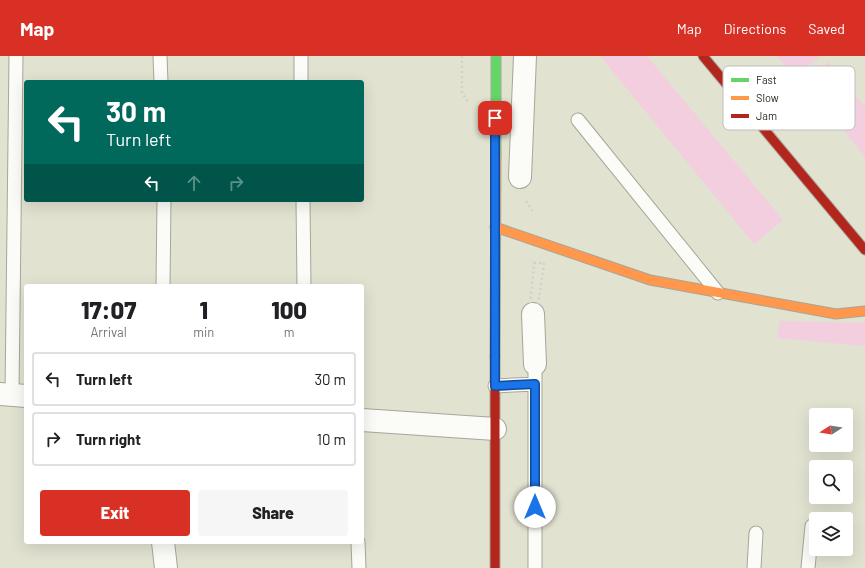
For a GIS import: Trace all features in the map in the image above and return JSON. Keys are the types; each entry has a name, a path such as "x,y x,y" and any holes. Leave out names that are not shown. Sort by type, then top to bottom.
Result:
{"street":[{"path":"495,568 496,56"},
{"path":"520,177 525,56"},
{"path":"703,56 723,80"},
{"path":"765,130 865,250"},
{"path":"495,227 650,280 836,314 865,311"},
{"path":"533,314 535,374"},
{"path":"364,420 496,429"},
{"path":"163,544 166,568"}],"lane":[{"path":"13,395 16,56"},
{"path":"160,56 161,80"},
{"path":"301,56 301,80"},
{"path":"578,120 718,293"},
{"path":"163,284 164,202"},
{"path":"303,202 304,284"},
{"path":"495,386 535,374 535,568"},
{"path":"754,568 756,533"},
{"path":"358,544 359,568"},
{"path":"808,568 809,556"}],"shaded area":[{"path":"600,56 647,56 783,220 754,244"},
{"path":"777,56 820,56 808,66 786,66"},
{"path":"828,62 831,66 823,66"},
{"path":"855,95 865,107 865,157 843,130 855,130"},
{"path":"780,321 865,323 865,346 777,338"}],"traffic: fast":[{"path":"496,56 496,155"}],"traffic: slow":[{"path":"495,357 496,155"},
{"path":"495,227 650,280 836,314 865,311"}],"traffic: jam":[{"path":"703,56 723,80"},
{"path":"765,130 865,250"},
{"path":"495,357 495,568"}],"route":[{"path":"495,118 495,386 535,384 535,507"}]}
